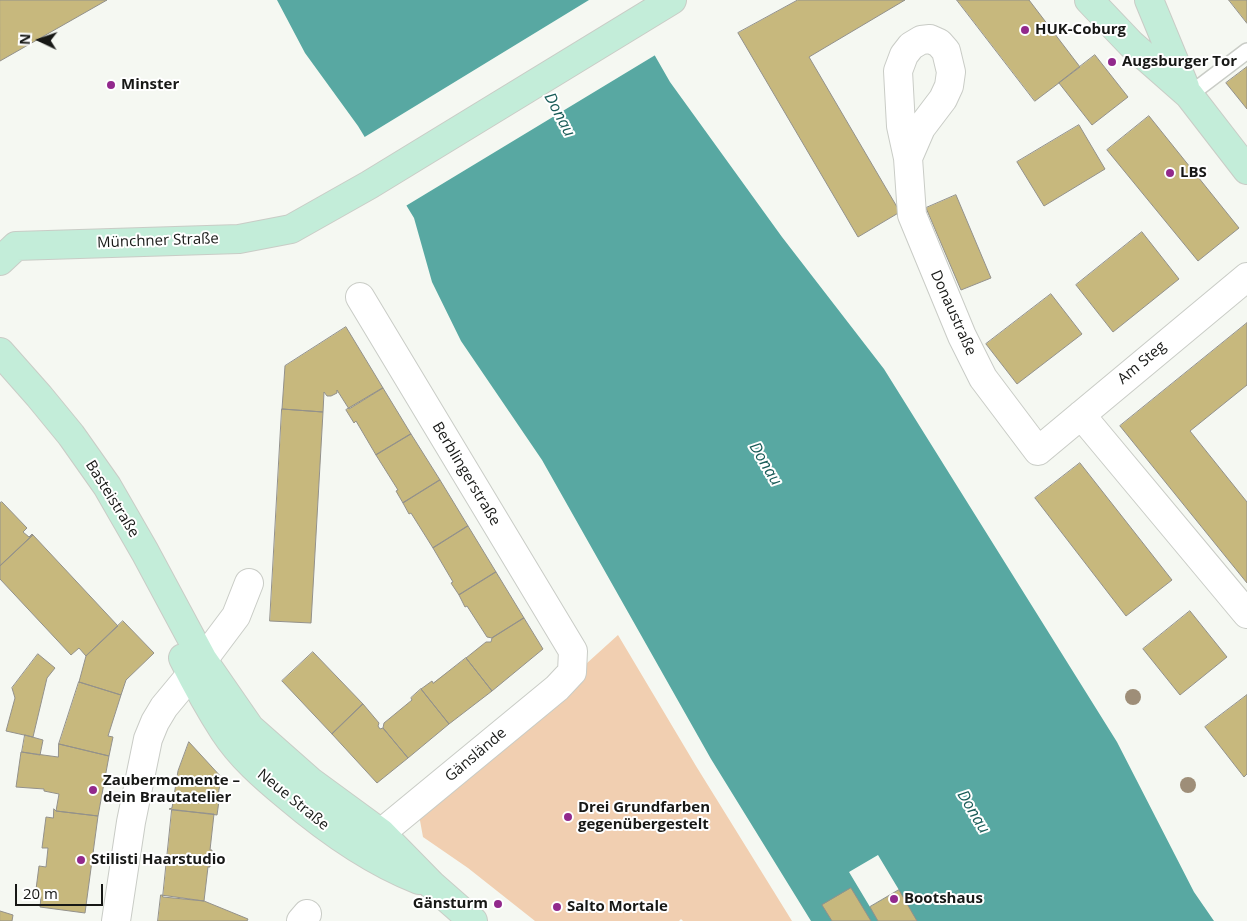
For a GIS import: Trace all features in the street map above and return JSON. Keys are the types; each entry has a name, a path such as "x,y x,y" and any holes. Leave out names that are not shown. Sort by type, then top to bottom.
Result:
{"street":[{"name":"Münchner Straße","path":"0,261 16,246 240,239 291,229 341,201 672,0"},
{"path":"1089,0 1131,44 1189,95 1247,170"},
{"path":"1149,0 1189,95"},
{"name":"Donaustraße","path":"908,158 912,215 962,336 983,378 1038,451"},
{"name":"Münchner Straße","path":"0,233 65,227 236,225 318,214"},
{"name":"Am Steg","path":"1038,451 1247,276"},
{"name":"Berblingerstraße","path":"360,298 573,651"},
{"name":"Basteistraße","path":"0,352 39,396 107,486 145,552 197,667"},
{"name":"Basteistraße","path":"0,376 43,426 94,495 197,667"},
{"path":"1081,415 1247,614"},
{"path":"116,921 131,822 148,739 164,707 236,616 249,583"},
{"name":"Gänslände","path":"373,843 557,688 572,672 573,651"},
{"name":"Neue Straße","path":"197,667 250,728 310,781 373,843 432,885 459,917"}],"lane":[{"path":"1189,95 1247,51"}],"shaded area":[{"path":"618,635 792,921 683,921 681,919 679,921 535,921 468,868 423,837 419,815"}],"water":[{"name":"Donau","path":"277,0 623,0 670,82 782,237 884,369 1117,742 1194,892 1214,921 811,921 711,759 542,460 461,341 432,282 414,218 358,126 305,53"}],"pier":[{"path":"589,0 626,0 657,54 404,207 363,138"},
{"path":"878,855 899,890 870,907 849,872"}],"building":[{"path":"0,0 107,0 0,61"},
{"path":"798,0 905,0 809,57 900,212 858,237 738,33"},
{"path":"957,0 1029,0 1080,67 1035,101"},
{"path":"1229,0 1247,0 1247,23"},
{"path":"1095,55 1128,97 1092,125 1059,83"},
{"path":"1247,67 1247,109 1226,83"},
{"path":"1149,116 1239,228 1198,261 1107,150"},
{"path":"1079,125 1105,169 1044,206 1017,162"},
{"path":"956,195 991,278 961,290 926,208"},
{"path":"1142,232 1179,279 1113,332 1076,285"},
{"path":"1051,294 1082,334 1017,384 986,344"},
{"path":"1247,323 1247,385 1190,431 1247,502 1247,583 1120,426"},
{"path":"346,327 383,388 349,409 337,390 337,393 331,396 327,396 324,392 323,412 282,409 285,366"},
{"path":"383,388 411,434 376,455 356,421 354,423 346,410"},
{"path":"282,409 323,412 311,623 270,621"},
{"path":"411,434 440,480 403,503 396,491 398,490 376,455"},
{"path":"1080,463 1172,580 1126,616 1035,498"},
{"path":"440,480 468,526 433,548 403,503"},
{"path":"2,502 27,528 23,532 29,537 33,535 0,566 0,503"},
{"path":"468,526 496,572 459,595 433,548"},
{"path":"33,535 118,626 86,656 79,648 71,655 0,579 0,566"},
{"path":"496,572 524,618 492,638 487,637 467,606 465,607 459,595"},
{"path":"1190,611 1227,657 1180,695 1143,649"},
{"path":"524,618 543,649 492,691 466,658 486,642 491,642 492,638"},
{"path":"123,621 154,653 126,680 121,695 79,682 86,656"},
{"path":"313,652 363,704 332,734 282,681"},
{"path":"38,654 55,668 47,678 33,737 6,731 15,698 12,688"},
{"path":"466,658 492,691 449,724 421,689 432,681 433,683"},
{"path":"79,682 121,695 108,736 113,737 109,756 59,744"},
{"path":"421,689 449,724 408,758 383,728 384,723 412,700 411,698"},
{"path":"1247,695 1247,774 1244,777 1205,727"},
{"path":"363,704 379,723 380,729 383,728 408,758 377,783 332,734"},
{"path":"25,735 43,740 40,755 22,752"},
{"path":"189,742 223,779 218,782 220,784 217,815 169,809 172,808 178,771"},
{"path":"59,744 109,756 98,816 56,811 59,794 44,791 44,789 16,787 21,752 58,757"},
{"path":"54,809 56,811 98,816 85,913 40,907 41,897 35,897 39,866 46,867 48,848 42,848 46,817 53,818"},
{"path":"172,810 214,814 210,850 212,850 204,901 163,897"},
{"path":"851,888 871,921 832,921 822,905"},
{"name":"Bootshaus","path":"899,890 917,921 878,921 870,907"},
{"path":"161,895 204,901 248,919 247,921 158,921"},
{"path":"0,911 13,915 12,921 0,921"}],"place":[{"name":"HUK-Coburg","path":"1025,30"},
{"name":"Augsburger Tor","path":"1112,62"},
{"name":"Minster","path":"111,85"},
{"name":"LBS","path":"1170,173"},
{"name":"Zaubermomente – dein Brautatelier","path":"93,790"},
{"name":"Drei Grundfarben gegenübergestelt","path":"568,817"},
{"name":"Stilisti Haarstudio","path":"81,860"},
{"name":"Bootshaus","path":"894,899"},
{"name":"Gänsturm","path":"498,904"},
{"name":"Salto Mortale","path":"557,907"}]}
